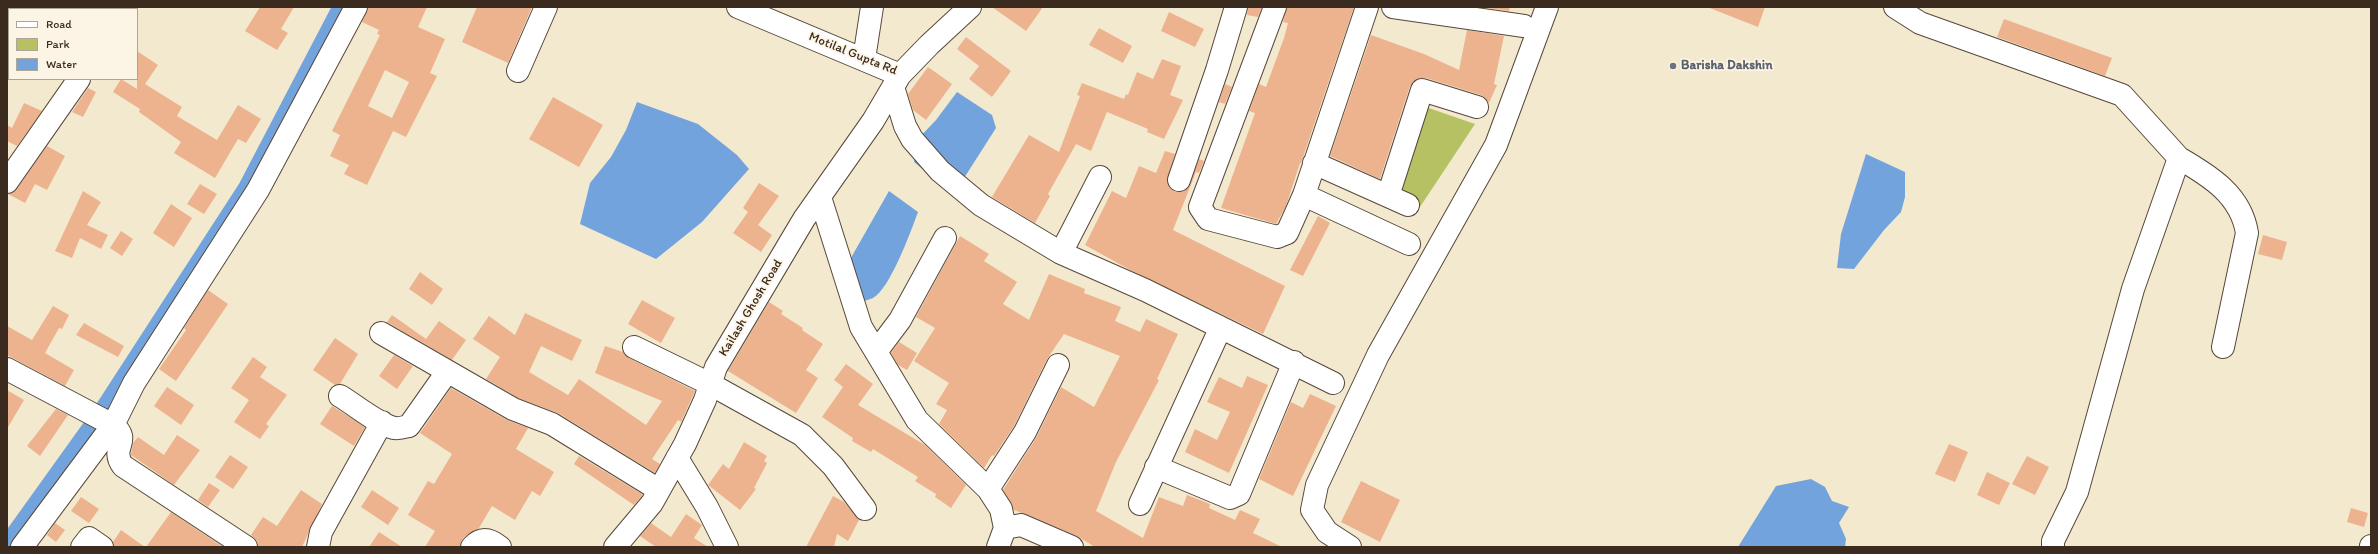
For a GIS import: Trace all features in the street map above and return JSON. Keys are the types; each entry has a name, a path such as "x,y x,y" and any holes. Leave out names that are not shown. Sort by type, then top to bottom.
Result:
{"street":[{"path":"22,547 114,425 134,383 258,190 356,7"},
{"path":"518,71 546,7"},
{"name":"Motilal Gupta Rd","path":"738,7 864,59 897,81 929,44 970,7"},
{"path":"864,59 872,7"},
{"path":"1179,180 1217,70 1236,7"},
{"path":"1275,7 1200,207 1208,219 1277,237 1287,234 1304,194 1366,7"},
{"path":"1393,7 1524,26"},
{"path":"1350,547 1327,532 1312,510 1317,485 1378,355 1496,145 1547,7"},
{"path":"1895,7 1920,22 2122,94 2179,158 2207,176 2228,193 2245,217 2247,232 2223,347"},
{"path":"7,182 78,80"},
{"path":"897,81 905,126 912,139 940,171 981,205 1062,253 1145,290 1220,329 1294,362 1333,383"},
{"name":"Kailash Ghosh Road","path":"615,547 652,503 677,458 716,367 820,197 873,121 897,81"},
{"path":"1388,196 1422,90 1477,107"},
{"path":"2053,547 2053,541 2077,492 2133,289 2179,158"},
{"path":"1314,163 1408,205"},
{"path":"1062,253 1100,177"},
{"path":"1304,194 1409,244"},
{"path":"820,197 861,327 917,420 988,489 1001,510 1002,538"},
{"path":"876,352 900,320 945,238"},
{"path":"1140,504 1220,329"},
{"path":"381,333 513,409 552,424 659,490"},
{"path":"634,347 710,384 802,435 833,466 866,509"},
{"path":"1156,467 1230,498 1239,494 1294,362"},
{"path":"988,489 1025,432 1058,365"},
{"path":"7,369 114,425 122,432 118,452 119,460 123,466 246,547"},
{"path":"340,396 394,428 410,426 447,372"},
{"path":"318,547 321,532 382,422"},
{"path":"677,458 707,507 727,547"},
{"path":"1002,538 1021,525 1072,547"},
{"path":"82,547 89,538 102,547"},
{"path":"472,547 478,541 484,539 492,540 500,547"}],"green space":[{"path":"1417,104 1475,124 1414,216 1381,194"}],"water":[{"path":"957,92 992,115 996,128 959,186 938,182 914,162 917,140 936,120"},
{"path":"637,102 698,124 737,155 749,169 702,222 656,259 580,224 590,183 611,157 626,130"},
{"path":"1866,154 1905,172 1905,197 1901,212 1884,230 1854,269 1837,268 1841,234"},
{"path":"889,191 918,212 899,259 886,283 880,292 873,298 859,303 844,285 852,256"},
{"path":"1811,479 1825,487 1832,501 1849,507 1839,523 1846,539 1845,547 1738,547 1776,486"}],"building":[{"path":"260,7 294,7 281,29 288,33 277,50 245,31"},
{"path":"368,7 427,7 418,27 445,39 430,73 437,76 406,137 393,131 367,185 344,174 349,165 330,156 340,135 332,131 380,35 377,34 379,30 362,22","holes":["385,70 409,82 392,118 368,106"]},
{"path":"477,7 532,7 508,63 462,42"},
{"path":"992,7 1043,7 1026,31"},
{"path":"1248,7 1262,7 1258,17 1247,15"},
{"path":"1287,7 1354,7 1286,206 1276,224 1221,208 1255,113 1249,111 1259,84 1266,87 1284,38 1288,23 1283,22"},
{"path":"1480,7 1510,7 1509,11"},
{"path":"1707,7 1765,7 1758,27"},
{"path":"1169,12 1204,29 1195,47 1161,31"},
{"path":"2004,19 2112,58 2105,76 1997,37"},
{"path":"1099,28 1132,46 1123,63 1089,45"},
{"path":"1467,30 1504,36 1494,84 1497,85 1489,103 1481,95 1426,78 1419,78 1410,86 1380,179 1330,156 1371,35 1424,54 1459,70"},
{"path":"966,37 1011,71 992,97 969,79 979,66 957,49"},
{"path":"138,52 158,65 145,84 182,107 177,116 217,140 238,105 261,119 246,143 238,139 215,178 174,153 181,142 139,112 140,109 113,92 120,80 137,89"},
{"path":"1162,59 1181,66 1170,95 1183,100 1164,139 1147,132 1148,129 1107,112 1091,151 1076,144 1048,194 1050,196 1035,223 992,197 1029,135 1059,152 1080,96 1077,95 1082,83 1124,99 1126,94 1128,95 1137,72 1153,79"},
{"path":"928,67 952,84 926,120 913,110 908,94"},
{"path":"1225,84 1232,87 1225,104 1219,102"},
{"path":"88,88 96,92 83,117 72,112"},
{"path":"553,97 603,125 579,167 529,139"},
{"path":"24,103 42,111 17,146 7,141 7,125 12,128"},
{"path":"47,146 65,156 47,190 35,184 25,203 8,194 17,189"},
{"path":"1165,151 1175,154 1167,182 1170,188 1175,192 1182,192 1187,189 1199,159 1204,161 1199,173 1196,172 1173,230 1285,286 1263,334 1132,271 1085,245 1112,191 1126,198 1139,166 1156,173"},
{"path":"759,183 779,196 758,225 772,235 761,252 733,233 748,212 743,208"},
{"path":"200,184 217,194 204,214 187,204"},
{"path":"83,191 101,202 87,225 108,235 101,249 80,238 72,258 55,251"},
{"path":"171,204 192,218 174,247 153,233"},
{"path":"1318,216 1330,223 1303,276 1290,270"},
{"path":"121,231 133,239 122,256 110,248"},
{"path":"2263,235 2287,242 2282,260 2258,254"},
{"path":"960,236 989,254 984,261 1017,282 1003,304 1029,320 1049,274 1085,289 1084,293 1121,307 1115,321 1140,332 1146,319 1178,334 1157,379 1159,380 1116,462 1096,511 1143,538 1159,497 1183,506 1187,495 1210,504 1209,508 1235,520 1240,510 1260,519 1253,533 1282,547 1095,547 1077,536 1014,510 1003,490 1036,438 1061,387 1094,407 1120,356 1064,334 1047,359 1014,426 984,468 939,424 947,410 936,404 949,383 914,361 935,328 916,317"},
{"path":"420,272 443,289 432,305 409,289"},
{"path":"208,290 228,304 176,381 159,369 186,330 184,328"},
{"path":"642,300 675,318 661,343 628,324"},
{"path":"769,302 783,311 781,314 803,328 802,330 823,344 806,370 818,378 796,413 728,371"},
{"path":"53,306 69,315 62,329 59,328 45,353 74,370 65,386 7,355 7,326 32,340"},
{"path":"525,313 582,340 572,361 541,346 529,372 568,395 579,379 646,425 662,401 595,373 605,346 623,352 629,358 695,391 681,422 678,420 652,459 660,464 655,473 558,413 518,398 486,379 500,357 473,339 489,316 515,335"},
{"path":"392,315 426,339 439,321 466,340 452,360 387,322"},
{"path":"84,323 124,346 118,357 76,335"},
{"path":"335,338 358,354 340,384 335,385 313,370"},
{"path":"899,342 917,353 907,370 898,365 891,353"},
{"path":"394,355 413,366 397,389 379,376"},
{"path":"253,357 267,367 260,377 287,395 266,424 269,426 260,439 234,422 249,400 231,388"},
{"path":"846,364 873,384 858,405 925,445 966,485 951,508 935,497 936,494 915,481 918,477 873,449 871,452 852,441 853,438 822,417 843,387 834,380"},
{"path":"1247,376 1268,385 1229,473 1185,452 1195,429 1217,440 1230,412 1207,402 1219,377 1242,388"},
{"path":"167,387 194,405 181,425 154,406"},
{"path":"451,388 507,420 528,428 516,449 554,472 540,496 532,491 515,520 492,506 479,528 463,538 460,547 425,547 435,531 408,515 428,481 434,484 452,454 420,433"},
{"path":"7,390 24,400 7,429"},
{"path":"1310,394 1336,406 1293,496 1259,479 1291,402 1303,408"},
{"path":"332,406 365,427 354,446 320,424"},
{"path":"56,409 68,415 40,456 27,446"},
{"path":"177,435 200,450 174,485 131,455 133,443 138,437 164,455"},
{"path":"744,442 767,456 764,461 767,463 754,488 756,489 740,510 708,485 723,464 729,469"},
{"path":"1949,444 1968,452 1955,482 1935,474"},
{"path":"230,455 248,467 233,489 215,477"},
{"path":"579,456 642,494 642,496 634,505 574,464"},
{"path":"2027,456 2049,467 2035,495 2012,484"},
{"path":"1987,472 2010,483 1999,505 1977,495"},
{"path":"1361,481 1400,500 1380,542 1341,522"},
{"path":"209,483 220,490 208,507 198,500"},
{"path":"301,490 322,504 302,547 258,547 257,541 251,535 263,517 277,526"},
{"path":"372,490 399,508 388,525 361,507"},
{"path":"833,496 844,502 859,520 848,541 837,534 834,547 806,547"},
{"path":"81,497 99,509 89,523 71,511"},
{"path":"2351,508 2368,513 2364,527 2347,522"},
{"path":"171,512 223,547 146,547"},
{"path":"686,514 702,525 694,538 708,547 656,547 640,536 651,523 671,537"},
{"path":"55,523 65,530 56,542 47,535"},
{"path":"121,530 145,547 114,547 113,542"},
{"path":"379,532 402,547 369,547"}],"waterway":[{"path":"7,544 96,420 247,187 341,7"}],"place":[{"name":"Barisha Dakshin","path":"1673,66"}]}
